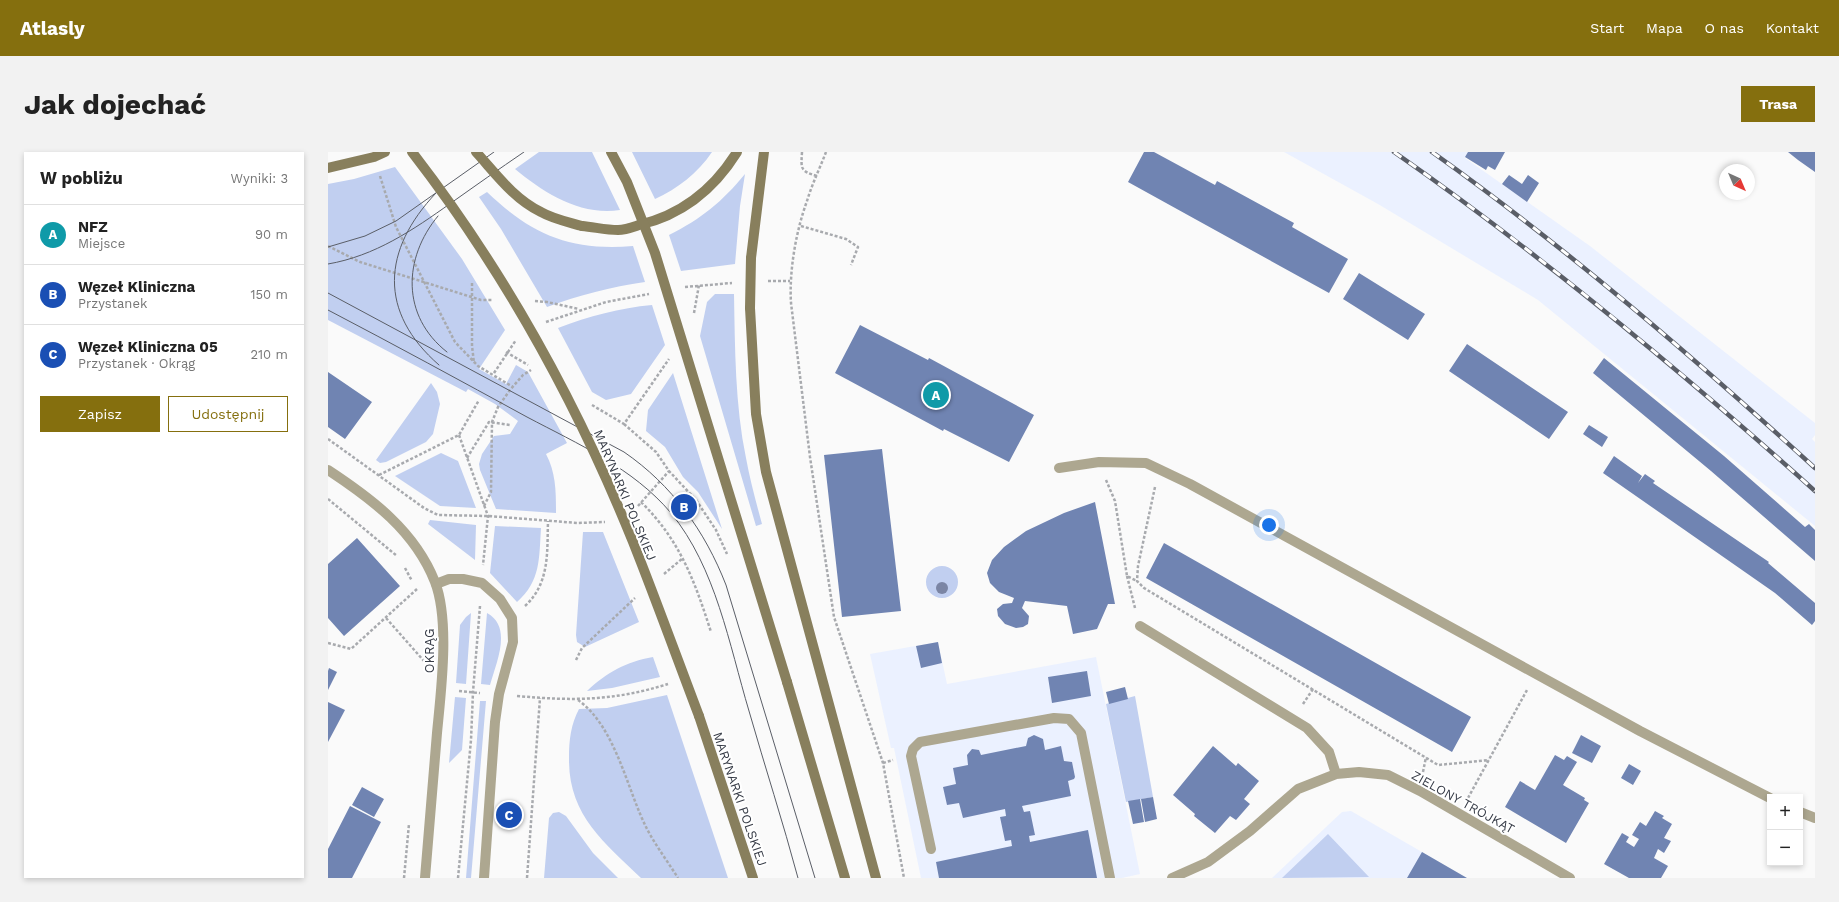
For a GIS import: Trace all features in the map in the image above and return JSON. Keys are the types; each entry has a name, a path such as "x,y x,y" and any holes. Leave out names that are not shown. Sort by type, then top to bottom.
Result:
{"main road":[{"path":"328,168 374,157 386,152"},
{"name":"MARYNARKI POLSKIEJ","path":"412,152 447,198 495,269 537,341 577,419 632,541 699,716 754,878"},
{"path":"476,152 510,190 542,213 582,226 620,230 660,220 685,206 709,188 727,168 737,152"},
{"path":"611,152 627,182 655,252 787,682 845,878"},
{"path":"764,152 751,258 750,308 756,414 766,472 786,554 876,878"}],"street":[{"path":"1059,468 1099,462 1146,463 1159,469 1190,484 1640,732 1767,796"},
{"name":"OKRĄG","path":"328,470 363,493 391,517 407,536 426,564 436,584 442,612 443,653 425,878"},
{"path":"436,584 449,579 464,579 482,583 500,599 512,618 513,642 499,694 495,722 484,878"},
{"path":"1140,626 1307,728 1329,752 1336,774"},
{"path":"931,849 911,756 913,749 920,742 1054,718 1068,720 1081,733 1110,878"},
{"name":"ZIELONY TRÓJKĄT","path":"1172,878 1208,862 1250,831 1298,789 1336,774 1359,772 1388,775 1570,878"},
{"path":"1803,813 1815,818"}],"path":[{"path":"802,152 801,167 803,171 817,176"},
{"path":"826,152 807,201 800,226 790,281 810,457 834,617 883,763 904,878"},
{"path":"380,176 396,227 455,342 474,362 513,387"},
{"path":"800,226 846,239 858,247 851,264"},
{"path":"328,246 360,262 481,300 496,300"},
{"path":"766,281 790,281"},
{"path":"472,283 472,346 474,362"},
{"path":"684,288 699,285 734,283"},
{"path":"692,319 699,285"},
{"path":"540,324 560,315 606,302 652,293"},
{"path":"533,301 547,302 580,310"},
{"path":"494,373 506,352 518,339"},
{"path":"484,506 491,492 492,422 501,402 523,375 533,368 506,352"},
{"path":"624,424 673,352"},
{"path":"379,475 458,435 479,400"},
{"path":"592,404 624,424 656,452 669,471 686,488 706,515 719,537 729,560"},
{"path":"467,458 489,422 510,425"},
{"path":"458,435 488,516 473,692 471,740 458,878"},
{"path":"328,439 424,508 438,514 488,516 578,523 607,522"},
{"path":"1099,462 1115,501 1127,576 1140,626"},
{"path":"1137,581 1138,566 1159,469"},
{"path":"634,510 669,471"},
{"path":"328,499 400,558"},
{"path":"641,502 658,521 683,558 695,583 712,632"},
{"path":"512,618 534,598 543,580 548,521"},
{"path":"659,578 683,558"},
{"path":"403,564 417,590 419,597"},
{"path":"1127,576 1137,581 1144,588 1438,765 1489,760"},
{"path":"328,643 352,649 417,590"},
{"path":"576,660 582,648 640,593"},
{"path":"386,618 425,662 425,655"},
{"path":"1459,814 1536,674"},
{"path":"515,696 577,700 608,698 669,684"},
{"path":"462,691 466,692"},
{"path":"527,878 540,698"},
{"path":"577,700 588,710 606,734 630,785 647,828 678,878"}],"shaded area":[{"path":"539,152 592,152 620,210 591,210 563,201 526,178 515,169"},
{"path":"632,152 712,152 700,167 686,180 655,199"},
{"path":"1284,152 1468,152 1465,158 1590,246 1815,423 1815,435 1812,439 1815,442 1815,526 1538,300 1378,204"},
{"path":"395,167 462,259 505,330 479,369 506,384 516,365 528,372 567,443 546,454 554,475 556,513 496,509 479,464 482,454 494,436 510,434 518,421 495,404 468,389 466,392 328,320 328,184 354,179"},
{"path":"745,174 740,206 735,264 681,271 669,235 691,223 710,209 728,193"},
{"path":"487,192 520,219 553,237 590,246 633,246 645,282 595,292 547,307 501,229 479,197"},
{"path":"715,294 734,294 736,376 742,438 753,491 762,524 756,526 700,336 707,302"},
{"path":"652,305 665,345 631,394 606,400 592,392 558,328 605,313"},
{"path":"673,373 722,529 698,492 683,477 665,447 646,431 648,410"},
{"path":"431,383 437,392 440,404 433,434 426,442 386,462 380,463 376,460"},
{"path":"441,453 458,461 476,508 440,506 395,476"},
{"path":"430,520 476,525 475,560 428,524"},
{"path":"495,526 541,528 539,559 535,577 531,586 517,602 490,573"},
{"path":"583,532 603,532 639,622 585,647 577,642 576,635"},
{"path":"939,566 945,566 955,573 958,582 957,588 951,595 945,598 939,598 929,591 926,585 926,579 933,569"},
{"path":"471,613 466,684 456,683 460,625"},
{"path":"487,613 495,619 501,636 499,656 490,685 481,684"},
{"path":"938,642 947,684 1096,657 1140,874 1122,878 921,878 894,748 891,748 870,654"},
{"path":"653,657 660,677 612,688 587,691 602,678 617,669 643,659"},
{"path":"667,695 728,878 641,878 601,839 581,811 574,795 570,777 569,751 572,726 579,709 607,708"},
{"path":"1135,696 1153,797 1126,802 1106,704"},
{"path":"455,697 466,698 462,750 449,763"},
{"path":"480,701 486,701 471,878 466,878"},
{"path":"1351,811 1467,878 1272,878 1342,812"},
{"path":"559,812 566,816 593,853 618,878 544,878 549,818 553,813"},
{"path":"1328,834 1369,877 1282,878"}],"building":[{"path":"1144,152 1154,152 1215,185 1217,181 1294,223 1292,227 1348,259 1329,293 1128,182"},
{"path":"1468,152 1505,152 1495,170 1488,166 1486,170 1465,157"},
{"path":"1788,152 1815,152 1815,172 1798,160"},
{"path":"1509,175 1522,184 1528,175 1539,183 1527,202 1502,184"},
{"path":"1359,273 1425,314 1408,340 1343,299"},
{"path":"860,325 928,360 929,358 1034,415 1009,462 944,429 943,431 835,373"},
{"path":"1467,344 1568,412 1549,439 1449,371"},
{"path":"1604,358 1724,456 1805,527 1809,524 1815,530 1815,561 1711,471 1593,373"},
{"path":"328,372 372,402 345,439 328,427"},
{"path":"1589,425 1608,437 1602,447 1583,434"},
{"path":"882,449 901,611 842,617 824,455"},
{"path":"1614,456 1642,476 1638,483 1645,474 1655,481 1653,483 1769,562 1768,563 1815,603 1815,621 1812,625 1775,593 1603,473"},
{"path":"1095,502 1115,604 1108,604 1097,629 1073,634 1067,606 1025,601 1022,608 1029,616 1028,624 1023,627 1016,628 1005,624 998,616 997,609 1003,604 1012,603 1014,598 999,592 990,583 987,573 992,560 1004,547 1026,531 1064,513"},
{"path":"357,538 400,586 344,636 328,618 328,564"},
{"path":"1164,543 1471,717 1452,752 1146,578"},
{"path":"938,642 942,663 921,668 916,646"},
{"path":"329,668 337,672 328,690 328,671"},
{"path":"1087,671 1091,696 1052,703 1048,677"},
{"path":"1125,687 1128,699 1109,704 1106,692"},
{"path":"328,702 345,710 328,742"},
{"path":"1034,735 1043,739 1045,750 1061,746 1064,761 1072,762 1075,777 1074,779 1068,781 1071,796 1022,806 1024,812 1030,811 1035,835 1029,836 1030,842 1088,830 1097,878 939,878 936,862 1012,846 1011,840 1005,841 1000,817 1006,816 1005,809 963,818 959,803 947,805 943,787 956,784 953,768 968,765 967,755 972,749 979,750 981,755 1026,746 1028,738"},
{"path":"1581,735 1601,746 1592,763 1572,753"},
{"path":"1213,746 1236,766 1238,763 1259,781 1244,799 1250,804 1236,820 1230,816 1215,833 1194,816 1195,814 1173,795"},
{"path":"1555,755 1564,760 1567,756 1577,762 1563,785 1585,798 1584,800 1589,803 1566,843 1505,807 1520,781 1535,790"},
{"path":"1629,764 1641,771 1633,785 1621,778"},
{"path":"362,787 384,799 374,817 352,805"},
{"path":"1153,797 1157,819 1145,822 1141,799"},
{"path":"1140,799 1144,822 1133,824 1128,801"},
{"path":"350,806 381,822 352,878 328,878 328,849"},
{"path":"1655,811 1664,816 1662,818 1672,824 1664,838 1671,841 1664,853 1658,849 1654,858 1668,866 1661,878 1629,878 1604,864 1622,833 1629,837 1626,842 1634,847 1639,839 1632,835 1640,822 1646,826"},
{"path":"1422,852 1467,878 1407,878"}],"tram line":[{"path":"328,247 365,236 396,221 494,152"},
{"path":"328,264 362,255 393,241 422,223 524,152"},
{"path":"436,193 418,215 405,236 397,258 394,280 397,302 405,324 419,345 439,365"},
{"path":"438,216 426,232 418,250 413,268 412,286 415,304 421,321 432,338 447,352"},
{"path":"328,293 624,452 641,465 672,494 697,528 708,546 726,585 815,878"},
{"path":"328,310 604,458 640,483 671,513 686,535 710,582 727,633 798,878"}],"railway":[{"path":"1394,152 1503,231 1557,273 1713,401 1815,491"},
{"path":"1432,152 1532,226 1628,304 1815,468"}],"place":[{"name":"NFZ","path":"936,395"},
{"name":"Węzeł Kliniczna","path":"684,507"},
{"name":"Węzeł Kliniczna 05","path":"509,815"}]}
